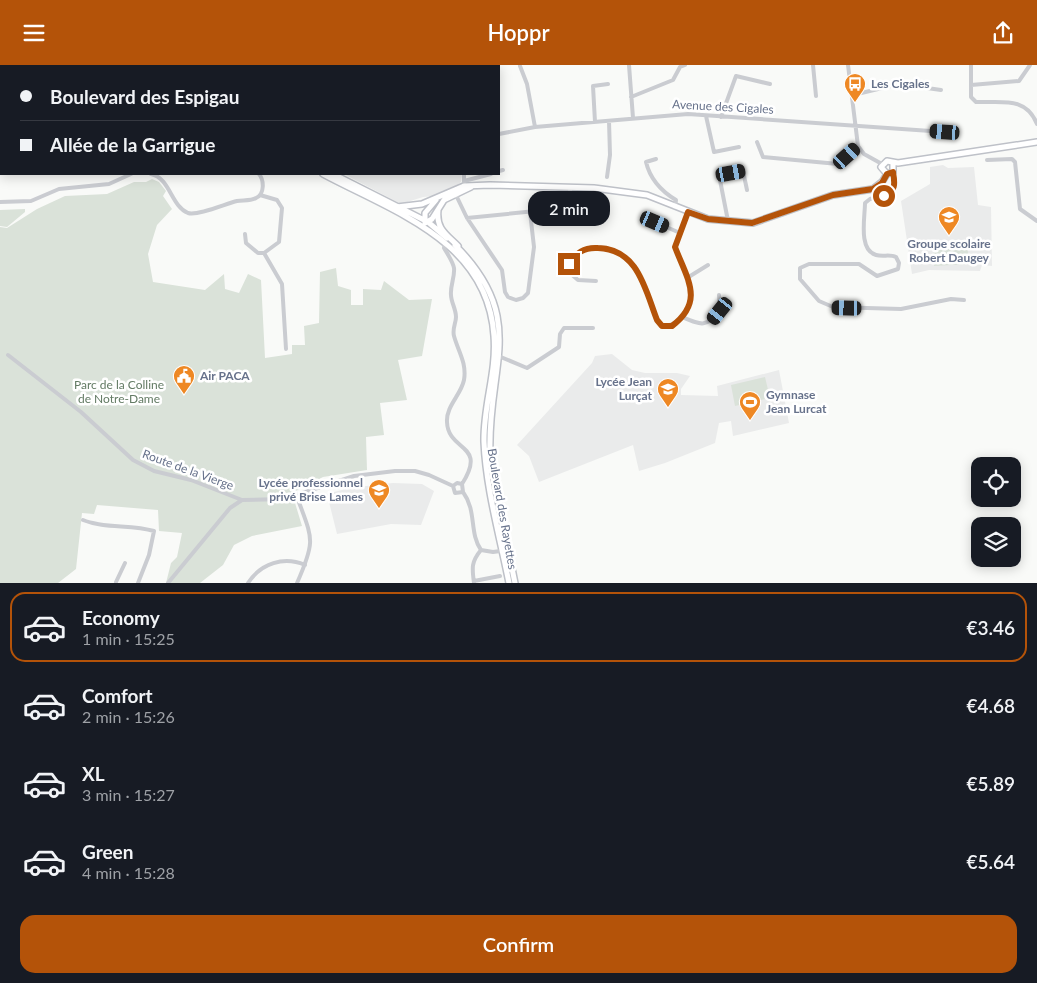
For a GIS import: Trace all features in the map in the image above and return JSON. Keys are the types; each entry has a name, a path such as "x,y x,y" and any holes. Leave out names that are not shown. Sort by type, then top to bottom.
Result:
{"street":[{"path":"629,65 633,118"},
{"path":"631,97 673,80 680,67 685,65"},
{"path":"813,65 816,96"},
{"path":"848,65 858,146 864,154 882,164"},
{"path":"971,65 971,97 976,102 1016,103 1025,106 1033,114 1037,124"},
{"path":"971,85 1019,81 1030,65"},
{"path":"520,66 527,84 535,127"},
{"path":"721,117 736,76 770,84"},
{"path":"595,122 593,85 608,84"},
{"path":"853,95 899,84 941,90"},
{"name":"Avenue des Cigales","path":"500,135 535,127 671,114 945,132"},
{"path":"706,115 714,152 739,147"},
{"path":"607,177 610,155 609,121"},
{"path":"757,142 763,157 838,164 858,146"},
{"path":"882,164 887,161 893,163 1037,142"},
{"path":"656,159 646,162 649,176 666,194 676,200 675,207"},
{"path":"987,160 1012,159 1015,162 1020,209 1037,221"},
{"path":"893,163 894,187 891,193 870,199 865,203 865,240 866,248 872,253 896,257 899,263 898,269 877,276 859,264 809,263 802,265 799,270 800,279 819,301 833,307 901,309 951,299 964,300"},
{"path":"882,164 882,171 887,174"},
{"path":"728,221 719,175 743,171 747,190"},
{"path":"464,186 617,190 647,195 708,219 752,223 833,195 873,189 882,183 887,174 893,172"},
{"path":"0,202 30,201 59,189 109,185 129,175"},
{"path":"154,175 159,177 183,210 194,214 238,201 256,198 260,195 263,184 259,175"},
{"name":"Boulevard des Rayettes","path":"325,175 399,213 426,223 446,242 467,265 484,294 492,318 497,355"},
{"name":"Boulevard des Rayettes","path":"335,175 426,223 456,246 483,278 496,308 500,331 491,416 490,453 509,583"},
{"path":"464,175 464,186"},
{"path":"426,223 444,200 454,192 488,175"},
{"path":"467,218 569,207 570,189"},
{"path":"397,207 422,204 454,192"},
{"path":"454,192 467,218 502,270 505,292 508,297 516,300 523,298 528,293 534,247 530,212"},
{"path":"245,234 246,243 258,253 264,253 279,242 282,209 277,200 260,195"},
{"path":"426,223 426,213 440,197"},
{"path":"438,209 438,223 442,231 464,251 483,278"},
{"path":"596,281 578,280 571,274 569,264 576,253 590,247 607,248 622,253 632,262 639,273 657,320 662,326 672,326 690,308 692,292 675,247 688,212"},
{"path":"655,222 680,233"},
{"path":"446,242 444,248 454,267 451,295 456,316 453,335 462,356 465,378 462,390 447,414 447,422 450,433 470,457 469,473 462,484 464,487 463,492 472,509 477,542 481,550 493,553 505,550"},
{"path":"264,253 282,284 286,349"},
{"path":"687,278 708,265"},
{"path":"682,317 704,324 712,321 720,311 719,295"},
{"path":"497,355 527,368 559,347 560,335 564,328 593,328"},
{"name":"Route de la Vierge","path":"8,355 81,412 133,460 154,471 191,480 242,500 272,500 354,476 395,471 415,471 453,486"},
{"path":"462,484 457,483 453,486 455,493 463,492"},
{"path":"296,494 312,539 305,565 297,583"},
{"path":"168,583 230,507 242,500"},
{"path":"83,520 93,524 130,526 154,531 149,555 138,583"},
{"path":"481,550 473,559 474,582 500,576"},
{"name":"Boulevard des Rayettes","path":"505,550 515,583"},
{"path":"248,583 258,572 281,560 293,560 305,565"},
{"path":"120,583 115,583 125,563"}],"shaded area":[{"name":"Groupe scolaire Robert Daugey","path":"943,165 948,168 974,167 978,205 991,207 992,266 982,265 980,271 929,270 912,274 901,201 930,184 930,167"},
{"path":"346,175 462,175 461,182 456,186 435,196 423,197 401,204"},
{"name":"Lycée Jean Lurçat","path":"612,354 632,370 645,373 677,373 690,376 681,389 681,395 718,396 717,386 779,370 789,423 733,436 731,421 719,423 715,443 665,463 639,471 633,445 539,482 529,456 517,445 592,363 595,356"},
{"name":"Lycée professionnel privé Brise Lames","path":"393,483 422,484 434,491 421,525 391,524 337,534 327,494 349,488"}],"green space":[{"name":"Parc de la Colline de Notre-Dame","path":"152,179 159,182 166,191 163,196 172,209 157,225 148,254 153,282 205,290 224,274 225,289 239,293 248,274 261,280 265,358 292,354 292,345 305,345 304,326 319,323 320,272 336,268 338,286 351,290 351,305 363,305 363,289 381,290 384,281 409,300 432,299 422,356 398,360 407,400 380,403 384,435 366,437 367,470 323,477 292,493 302,526 252,536 234,545 223,565 200,583 166,583 171,563 177,557 182,533 159,531 158,510 97,505 94,514 82,513 76,569 58,583 0,583 0,227 7,228 37,209 65,196 107,194 134,182 146,182"},
{"path":"25,209 25,212 7,227 0,226 0,210"},
{"path":"967,241 969,264 934,266 933,243"},
{"path":"765,377 770,398 735,406 731,385"}],"place":[{"name":"Les Cigales","path":"855,103"},
{"name":"Groupe scolaire Robert Daugey","path":"949,236"},
{"name":"Air PACA","path":"184,395"},
{"name":"Lycée Jean Lurçat","path":"668,408"},
{"name":"Gymnase Jean Lurcat","path":"750,421"},
{"name":"Lycée professionnel privé Brise Lames","path":"379,509"}],"route":[{"path":"569,264 576,253 590,247 607,248 622,253 632,262 639,273 657,320 662,326 672,326 690,308 692,292 675,247 688,212 708,219 752,223 833,195 873,189 882,183 887,174 893,172 895,183 893,190 884,196"}]}
